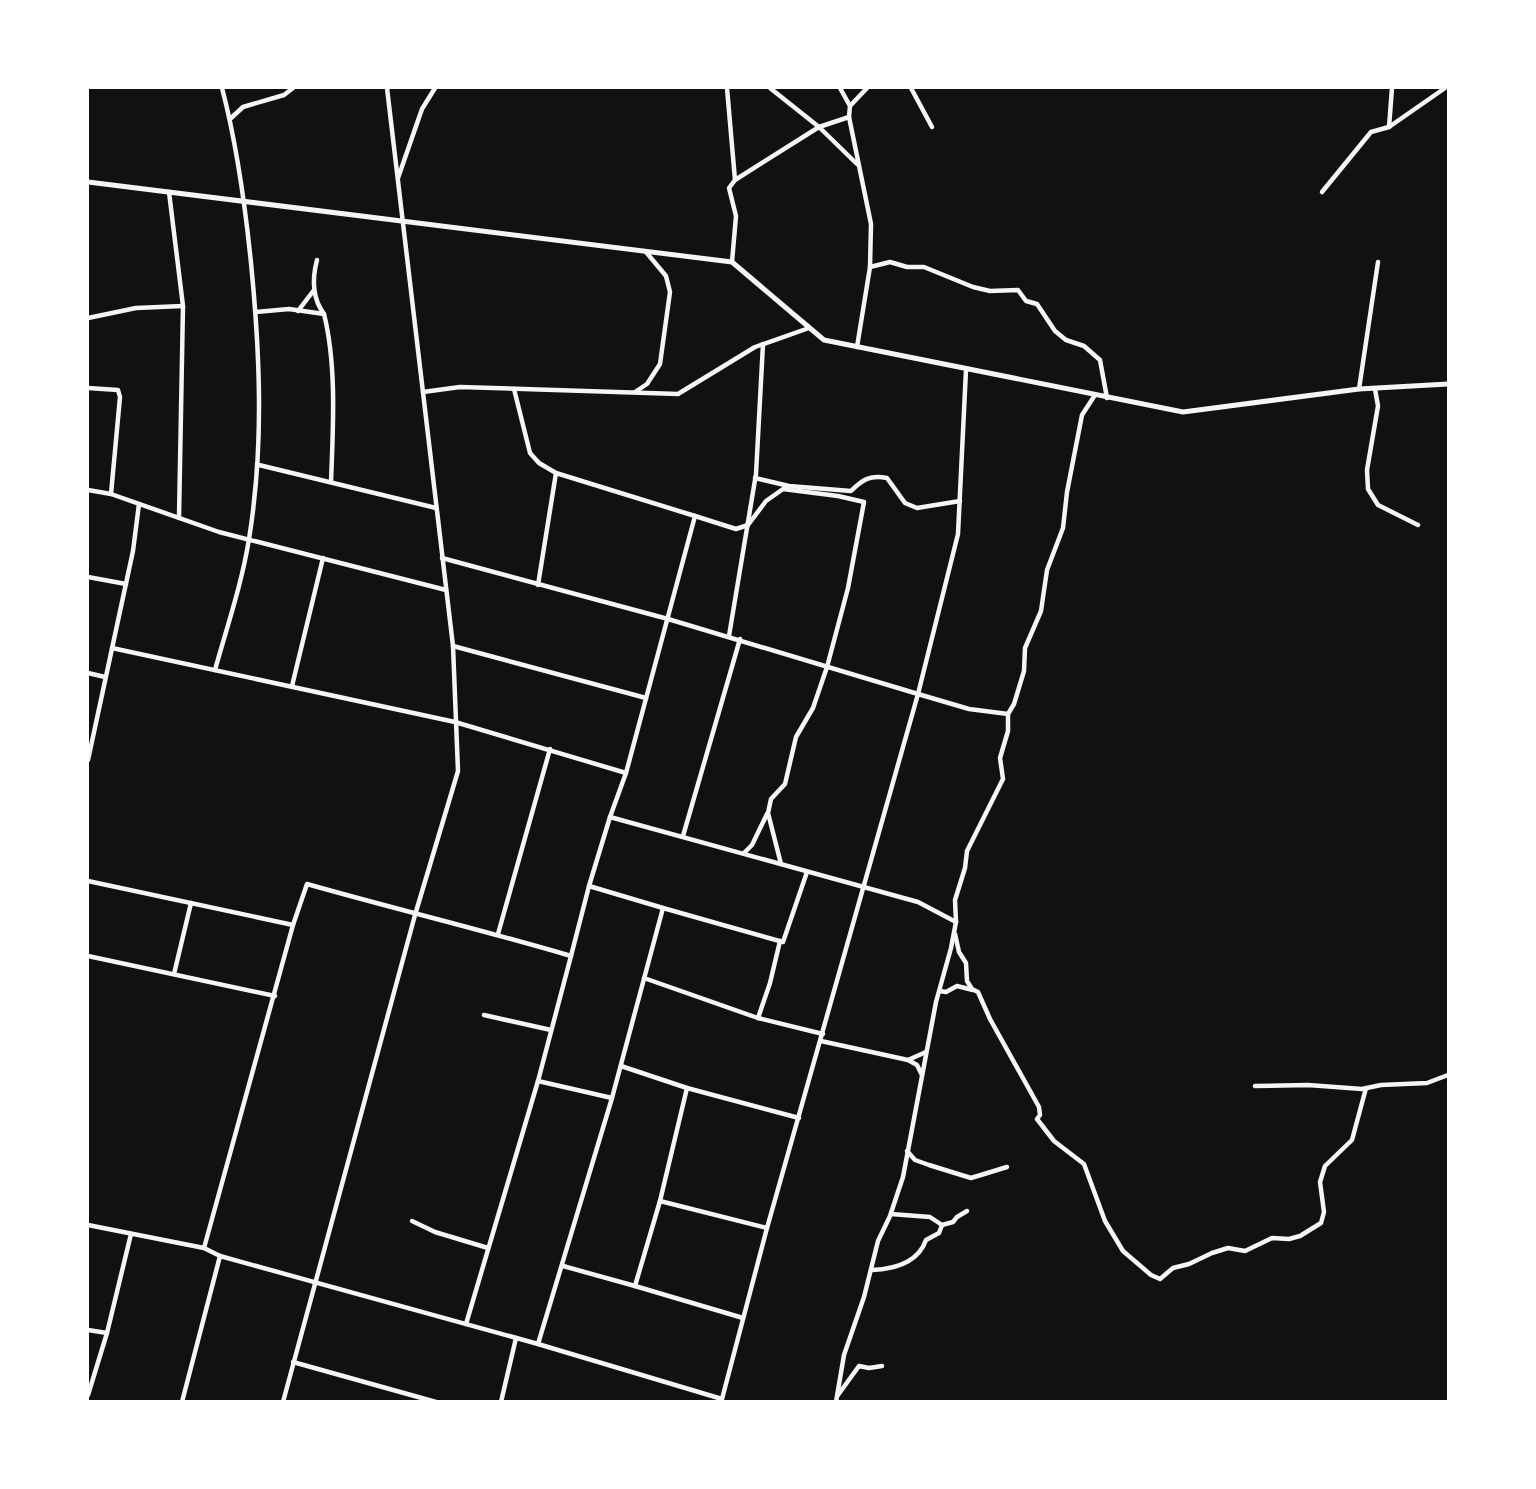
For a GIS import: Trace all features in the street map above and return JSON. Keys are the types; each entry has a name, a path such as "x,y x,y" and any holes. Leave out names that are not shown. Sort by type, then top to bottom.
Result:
{"street":[{"path":"215,670 237,595 249,538 259,465 258,334 256,312 244,200 230,119 222,88"},
{"path":"230,119 243,107 284,95 293,88"},
{"path":"283,1402 415,915 458,771 453,646 387,88"},
{"path":"398,180 422,109 435,88"},
{"path":"727,88 735,180"},
{"path":"770,88 819,127 858,165"},
{"path":"840,88 850,106 849,118 871,224 870,268 857,347"},
{"path":"850,106 867,88"},
{"path":"912,88 932,127"},
{"path":"1390,127 1392,88"},
{"path":"1322,192 1371,132 1390,127 1445,88"},
{"path":"732,262 736,216 730,188 735,180 819,127 849,118"},
{"path":"88,181 244,200 403,223 732,262 824,340 1183,412 1359,389 1448,384"},
{"path":"168,192 183,306 179,518"},
{"path":"634,393 647,384 660,364 670,292 666,276 646,252"},
{"path":"316,260 313,278 314,290 317,305 324,314 329,332 333,419 331,482"},
{"path":"870,268 890,262 907,267 924,267 990,291 1018,290 1026,301 1037,304 1055,331 1066,340 1084,346 1100,360 1107,398"},
{"path":"1359,389 1378,262"},
{"path":"298,311 314,290"},
{"path":"88,318 136,308 183,306"},
{"path":"256,312 289,309 324,314"},
{"path":"423,392 460,386 678,394 755,347 809,328"},
{"path":"730,636 755,478 763,344"},
{"path":"88,1225 204,1248 220,1256 538,1344 722,1400 743,1318 918,694 958,534 966,370"},
{"path":"88,388 118,390 120,397 111,494"},
{"path":"514,389 530,453 539,463 556,473 736,529 748,525 766,501 783,489 838,496 864,502 848,588 827,667 813,708 796,737 785,784 771,799 768,813 760,832 744,853"},
{"path":"1375,389 1378,406 1367,470 1368,489 1378,505 1418,524"},
{"path":"837,1399 844,1355 872,1270 878,1242 891,1214 904,1177 926,1052 956,922 955,900 965,868 967,851 1003,779 1000,758 1008,731 1008,714 1014,704 1024,671 1025,648 1041,610 1047,570 1064,528 1067,492 1082,415 1095,395"},
{"path":"259,465 436,508"},
{"path":"538,585 556,473"},
{"path":"755,478 789,486 850,491 873,475 887,478 906,503 917,508 960,501"},
{"path":"88,490 111,494 219,532 249,538 446,590"},
{"path":"88,760 126,584 139,504"},
{"path":"466,1324 538,1081 589,886 610,816 626,774 695,516"},
{"path":"292,686 323,558"},
{"path":"442,558 730,636 969,709 1008,714"},
{"path":"88,577 126,584"},
{"path":"683,836 740,639"},
{"path":"453,646 646,698"},
{"path":"112,648 455,722 550,749 626,774"},
{"path":"88,674 105,676"},
{"path":"498,934 550,749"},
{"path":"768,813 780,864"},
{"path":"610,816 918,902 956,922"},
{"path":"758,1018 770,983 780,941 782,942 806,872"},
{"path":"88,881 293,925"},
{"path":"204,1248 275,996 293,925 307,884 415,915 498,934 571,956"},
{"path":"589,886 780,941"},
{"path":"174,974 190,903"},
{"path":"538,1344 612,1098 663,908"},
{"path":"954,930 959,952 966,963 968,981 974,990 978,992 990,1019 1039,1107 1040,1115 1037,1119 1054,1141 1084,1164 1105,1221 1123,1251 1151,1276 1160,1279 1172,1268 1189,1264 1228,1248 1245,1251 1272,1238 1289,1239 1300,1236 1321,1223 1324,1212 1320,1182 1325,1166 1352,1140 1366,1088"},
{"path":"88,956 275,996"},
{"path":"644,978 758,1018 823,1034"},
{"path":"940,991 946,992 957,986 974,990"},
{"path":"484,1016 551,1030"},
{"path":"821,1041 908,1060 917,1065 922,1075"},
{"path":"908,1060 926,1052"},
{"path":"621,1066 687,1088 799,1118"},
{"path":"1255,1086 1308,1085 1366,1088 1427,1084 1448,1075"},
{"path":"538,1081 612,1098"},
{"path":"635,1286 660,1201 687,1088"},
{"path":"908,1151 916,1160 971,1178 1007,1167"},
{"path":"660,1201 768,1228"},
{"path":"891,1214 930,1217 942,1225 953,1222 967,1211"},
{"path":"412,1221 435,1232 488,1248"},
{"path":"872,1270 892,1268 912,1260 922,1251 926,1240 939,1233 942,1225"},
{"path":"88,1395 106,1334 131,1234"},
{"path":"182,1402 220,1256"},
{"path":"563,1266 743,1318"},
{"path":"88,1330 106,1334"},
{"path":"501,1402 516,1338"},
{"path":"293,1362 436,1402"},
{"path":"837,1399 860,1366 870,1368 882,1366"}]}
